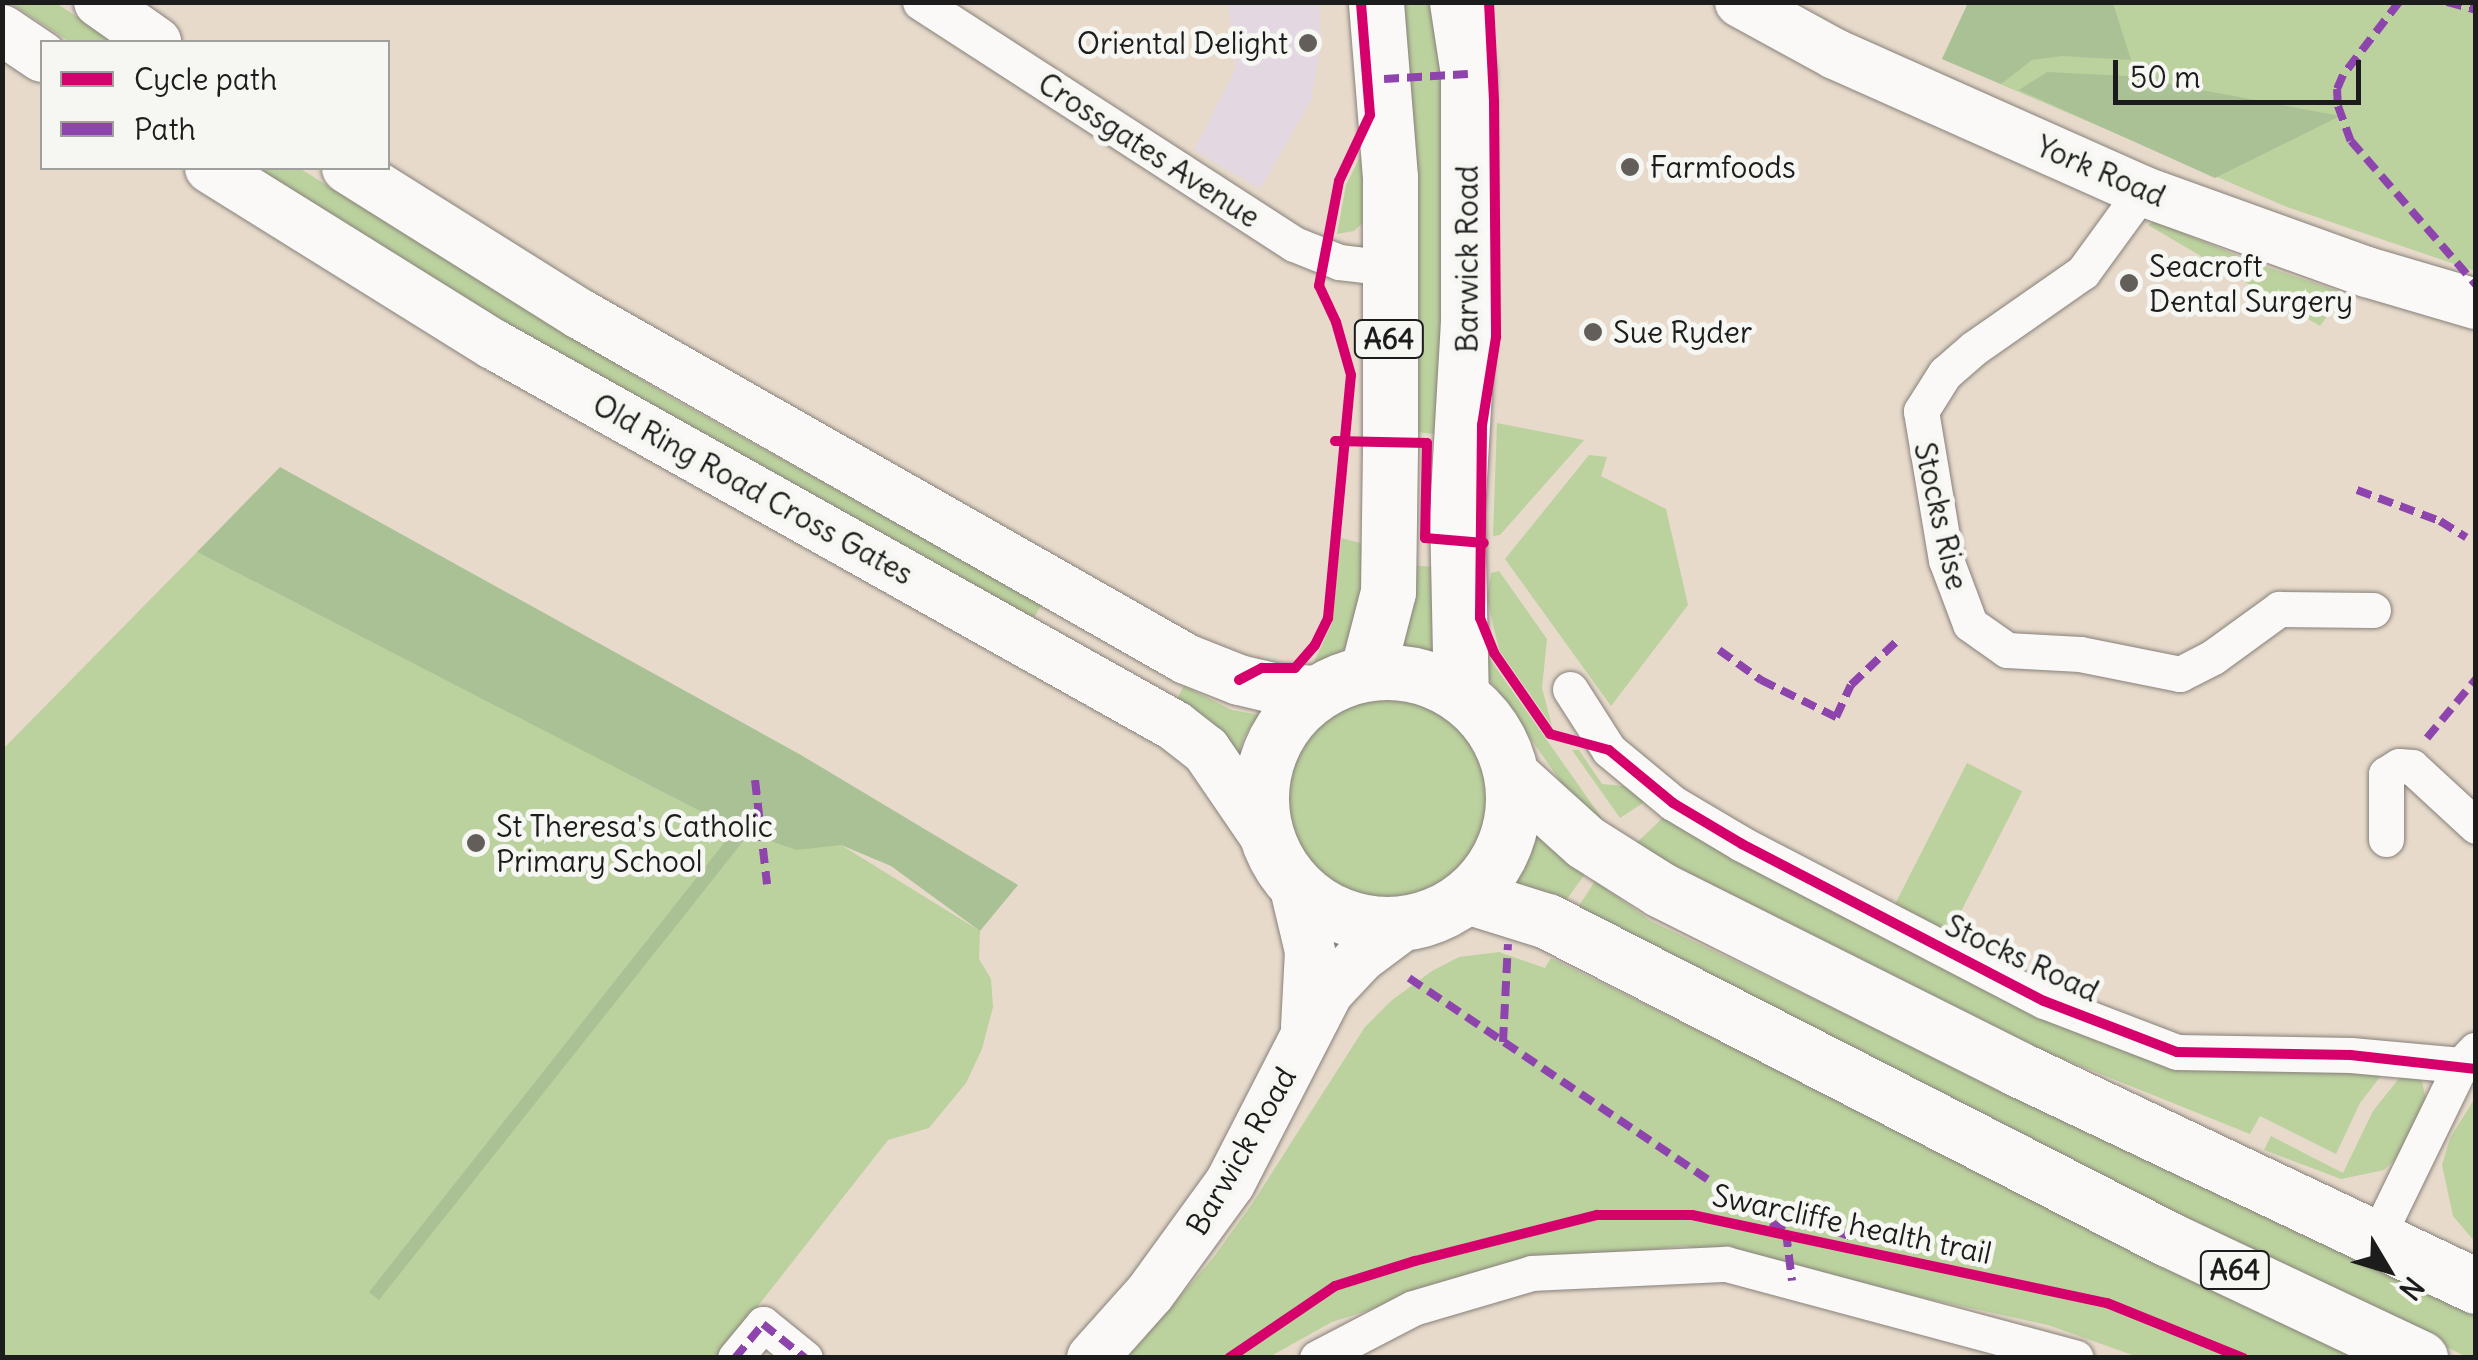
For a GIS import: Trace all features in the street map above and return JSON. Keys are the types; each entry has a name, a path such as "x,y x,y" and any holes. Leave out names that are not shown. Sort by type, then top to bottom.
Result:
{"highway":[{"name":"A64","path":"1343,682 1388,592 1387,110 1376,2"},
{"name":"Barwick Road","path":"1457,2 1468,74 1468,321 1456,526 1461,695"},
{"path":"1416,676 1461,695 1491,726 1512,776 1510,828 1494,865 1467,896 1439,913 1408,922 1366,922 1340,914 1280,861 1261,783 1271,747 1291,716 1343,682 1416,676"},
{"path":"1512,776 1585,842 1661,890 2016,1068 2476,1286"},
{"name":"A64","path":"1467,896 1546,921 2168,1239 2420,1358"}],"main road":[{"path":"99,2 153,40"},
{"name":"York Road","path":"1740,2 1835,54 2142,191 2368,272 2476,304"},
{"path":"2,30 40,57"},
{"name":"Old Ring Road Cross Gates","path":"213,170 493,344 1175,726 1206,750 1280,861"},
{"name":"Old Ring Road Cross Gates","path":"350,170 580,314 1186,659 1239,680 1277,689 1343,682"},
{"name":"Barwick Road","path":"1280,861 1310,952 1306,1032"},
{"name":"Barwick Road","path":"1092,1358 1150,1294 1230,1183 1328,992 1361,957 1408,922"}],"street":[{"name":"Crossgates Avenue","path":"920,2 1294,244 1339,262 1388,268"},
{"name":"Stocks Rise","path":"2142,191 2084,272 1974,348 1945,373 1921,411 1946,560 1970,624 2007,650 2080,654 2180,674 2213,658 2279,609 2373,610"},
{"name":"Stocks Road","path":"1570,689 1609,750 1673,803 1742,844 2044,1001 2176,1052 2468,1057"},
{"path":"2386,839 2386,774 2399,766 2412,766 2476,826"},
{"path":"2376,1240 2468,1057"},
{"path":"1318,1358 1413,1308 1532,1273 1726,1264 2076,1358"},
{"path":"735,1358 763,1324 804,1358"}],"shaded area":[{"path":"1228,3 1319,3 1321,46 1311,100 1260,189 1194,150 1236,68"}],"green space":[{"path":"10,3 56,3 112,40 67,40"},
{"path":"1403,3 1445,3 1443,435 1408,431 1414,138"},
{"path":"1968,3 2475,3 2475,271 2287,207 1942,59"},
{"path":"1968,3 2113,3 2131,60 2062,56 2032,60 2001,84 1942,59"},
{"path":"2047,72 2127,76 2340,116 2215,178 2019,90"},
{"path":"1363,151 1366,220 1354,231 1337,234 1346,185"},
{"path":"259,170 302,170 670,397 1042,604 1028,628 657,418"},
{"path":"2154,221 2255,263 2344,293 2320,326 2148,225"},
{"path":"1497,423 1584,440 1500,535 1493,536"},
{"path":"1589,455 1607,457 1601,476 1666,509 1688,605 1611,706 1505,559"},
{"path":"280,467 801,755 1018,885 980,931 891,866 841,845 797,850 749,834 379,1300 369,1292 735,829 197,552"},
{"path":"1341,538 1372,546 1349,644 1333,659 1310,671 1332,623"},
{"name":"St Theresa's Catholic Primary School","path":"197,552 736,829 690,886 700,895 749,834 841,845 980,931 979,959 991,979 993,1007 982,1049 966,1083 929,1128 888,1140 718,1357 3,1358 3,749"},
{"path":"1406,565 1437,567 1439,657 1389,652"},
{"path":"1499,571 1547,639 1542,688 1552,726 1499,650 1487,598 1491,573"},
{"path":"1483,641 1489,658 1608,827 1577,805 1487,676"},
{"path":"1184,686 1232,710 1259,715 1244,737 1237,763 1173,706"},
{"path":"1386,699 1425,706 1458,729 1481,762 1488,801 1481,840 1458,873 1425,896 1386,903 1347,896 1314,873 1291,840 1284,801 1291,762 1314,729 1347,706"},
{"path":"1572,750 1579,750 1602,784 1634,787 1649,799 1620,818"},
{"path":"1967,763 2022,791 1942,948 1887,920"},
{"path":"1670,811 2128,1051 2387,1068 2360,1103 2336,1154 2260,1116 2250,1134 1991,1030 1627,852"},
{"path":"1539,817 1585,874 1562,906 1508,889 1525,864"},
{"path":"1595,881 1651,921 2475,1315 2475,1357 2467,1357 2097,1178 1575,912"},
{"path":"1499,952 1545,968 1551,958 2358,1357 2138,1357 2048,1325 1685,1246 1512,1265 1332,1322 1269,1357 1127,1358 1213,1258 1252,1204 1365,1027 1392,1000 1432,971 1459,957"},
{"path":"2405,1071 2422,1081 2427,1105 2407,1148 2384,1170 2341,1179 2264,1150 2271,1136 2343,1173 2373,1111"},
{"path":"2475,1098 2476,1242 2453,1216 2442,1165 2450,1138"}],"marked path":[{"path":"2399,2 2343,75 2337,89 2338,106 2351,141 2476,285"},
{"path":"2447,2 2476,10"},
{"path":"1384,79 1468,74"},
{"path":"2357,490 2440,521 2466,537"},
{"path":"1719,650 1761,680 1836,717 1851,685 1896,642"},
{"path":"2427,738 2476,679"},
{"path":"755,780 767,884"},
{"path":"1503,1042 1508,944"},
{"path":"1409,978 1786,1232 1792,1281"},
{"path":"1749,1199 1852,1237"},
{"path":"735,1358 763,1324 805,1358"}],"cycle path":[{"path":"1239,680 1262,668 1295,668 1315,645 1328,618 1351,375 1336,322 1319,286 1339,181 1370,115 1361,2"},
{"path":"1489,2 1496,337 1482,425 1480,618 1494,653 1550,734 1609,750 1673,803 1742,844 2044,1001 2177,1052 2351,1055 2476,1069"},
{"path":"1335,441 1427,443 1425,538 1484,543"},
{"name":"Swarcliffe health trail","path":"1229,1358 1335,1286 1415,1261 1597,1215 1692,1215 2107,1303 2243,1358"}],"place":[{"name":"Oriental Delight","path":"1308,43"},
{"name":"Farmfoods","path":"1630,167"},
{"name":"Seacroft Dental Surgery","path":"2129,283"},
{"name":"Sue Ryder","path":"1593,332"},
{"name":"St Theresa's Catholic Primary School","path":"476,843"}]}
